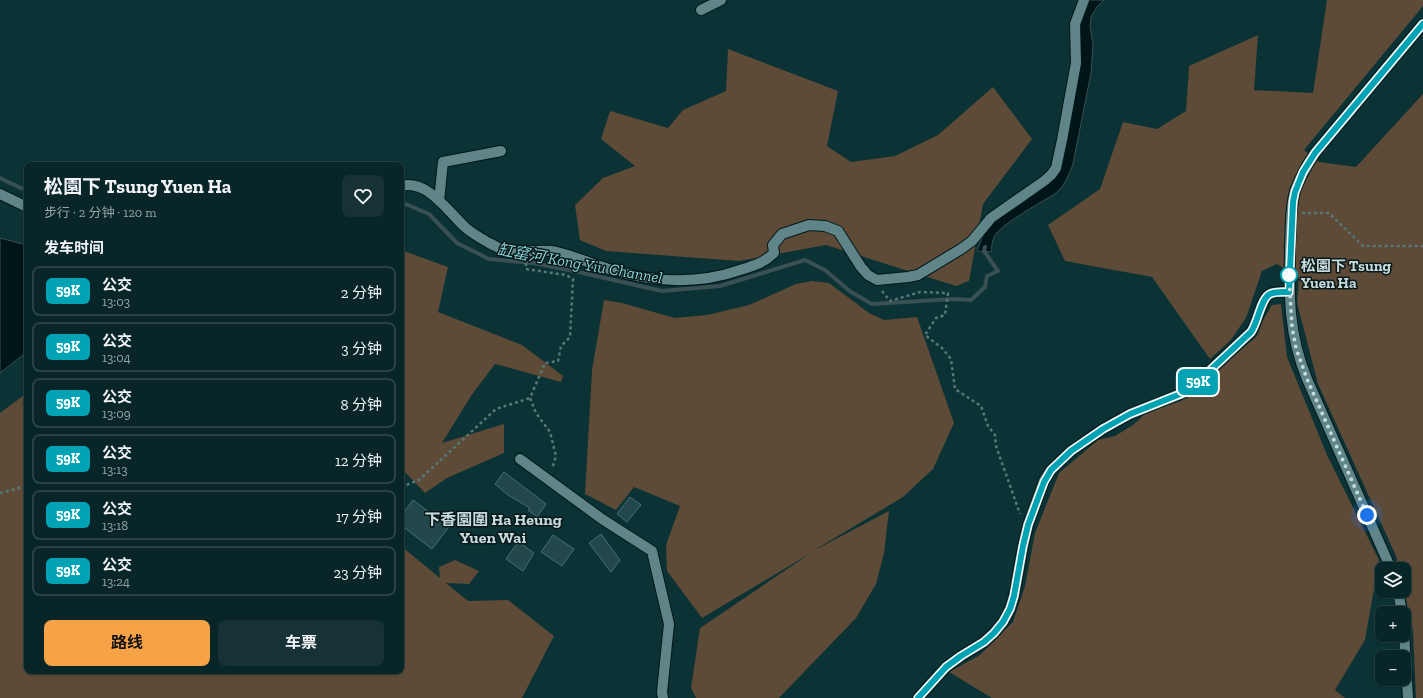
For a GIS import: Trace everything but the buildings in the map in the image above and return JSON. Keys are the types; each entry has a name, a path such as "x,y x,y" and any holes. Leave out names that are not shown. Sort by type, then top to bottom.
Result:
{"street":[{"path":"701,10 721,0"},
{"path":"404,185 424,189 432,193 467,229 487,242 504,250 536,250 556,252 610,270 644,277 671,281 702,280 727,274 767,260 774,253 772,245 782,234 809,225 825,226 838,231 861,267 868,275 877,280 918,275 972,241 991,218 1044,181 1056,168 1064,133 1076,63 1075,24 1084,0"},
{"path":"1389,562 1302,368 1296,348 1292,327 1289,292 1291,212 1295,192 1307,164 1423,24"},
{"path":"439,201 443,162 501,151"},
{"path":"0,194 24,206"},
{"path":"918,698 946,667 984,642 1003,622 1010,609 1014,596 1026,532 1044,482 1051,470 1063,458 1086,440 1119,420 1134,412 1188,391 1251,332 1257,322 1266,297 1274,292 1289,292"},
{"path":"520,459 602,519 652,551 669,624 662,692 663,698"},
{"path":"1405,642 1408,698"}],"path":[{"path":"1291,212 1329,213 1363,246 1423,246"},
{"path":"526,270 566,274 574,279 570,337 561,346 558,361 545,363 530,398 536,414 550,432 556,456 548,480"},
{"path":"890,300 920,292 948,293 945,315 936,318 925,335 942,348 951,359 955,389 981,406 988,426 995,435 996,446 1006,478 1026,532"},
{"path":"404,486 419,480 496,409 530,398"},
{"path":"0,493 24,486"}],"shaded area":[{"path":"1088,0 1104,0 1097,7 1091,17 1090,27 1093,44 1091,73 1073,164 1068,176 1062,187 1056,193 1015,218 1001,229 994,238 991,252 977,251 984,233 993,222 1057,173 1078,29"},
{"path":"1327,0 1423,0 1423,6 1304,150 1319,162 1356,167 1423,94 1423,698 1416,698 1411,606 1407,606 1406,598 1411,598 1411,562 1397,562 1318,384 1297,303 1299,278 1277,264 1262,271 1246,318 1230,341 1210,359 1152,277 1065,261 1048,225 1100,189 1123,122 1157,129 1186,111 1189,66 1258,35 1254,90 1313,93"},
{"path":"728,49 838,91 827,146 851,162 895,156 938,135 993,87 1032,139 983,204 969,281 956,286 826,245 739,261 606,251 580,240 575,205 603,178 635,166 601,139 610,111 668,128 683,110 726,91"},
{"path":"0,238 24,244 24,354 0,373"},
{"path":"404,251 448,267 438,312 522,345 563,376 561,382 495,364 471,396 442,443 504,424 504,453 447,478 425,493 404,471"},
{"path":"812,281 829,283 869,313 884,320 917,317 954,423 933,469 903,497 813,551 889,511 884,553 876,584 856,618 779,698 696,698 691,688 700,628 811,553 702,618 667,571 666,545 680,506 634,487 616,510 585,494 592,370 604,300 622,303 675,318 707,315 749,305 796,284"},
{"path":"1281,304 1287,357 1327,455 1379,560 1379,562 1375,562 1375,583 1365,640 1335,690 1345,698 992,698 949,672 980,655 1013,622 1025,586 1035,533 1059,473 1098,440 1115,436 1133,425 1147,412 1181,401 1257,336 1263,320 1272,305"},
{"path":"24,395 24,674 404,674 404,548 440,578 439,567 455,560 479,571 469,584 446,583 468,601 508,600 554,636 522,698 0,698 0,413"}],"waterway":[{"name":"缸窰河 Kong Yiu Channel","path":"0,178 24,190"},
{"name":"缸窰河 Kong Yiu Channel","path":"404,203 429,214 457,243 489,259 533,263 662,291 720,286 805,260 825,270 851,292 872,304 954,299 971,300 985,287 987,276 998,271 984,251 985,247"}],"bus line":[{"name":"59K","path":"918,698 946,667 984,642 999,628 1003,622 1010,609 1014,596 1023,546 1030,518 1044,482 1056,464 1071,451 1103,429 1130,414 1188,391 1251,332 1256,325 1264,299 1268,294 1274,292 1289,292 1291,212 1295,192 1303,172 1315,153 1423,24"}],"place":[{"name":"松園下 Tsung Yuen Ha","path":"1289,275"}],"district":[{"name":"下香園圍 Ha Heung Yuen Wai","path":"493,528"}],"route":[{"path":"1289,275 1292,327 1302,368 1367,515"}]}
